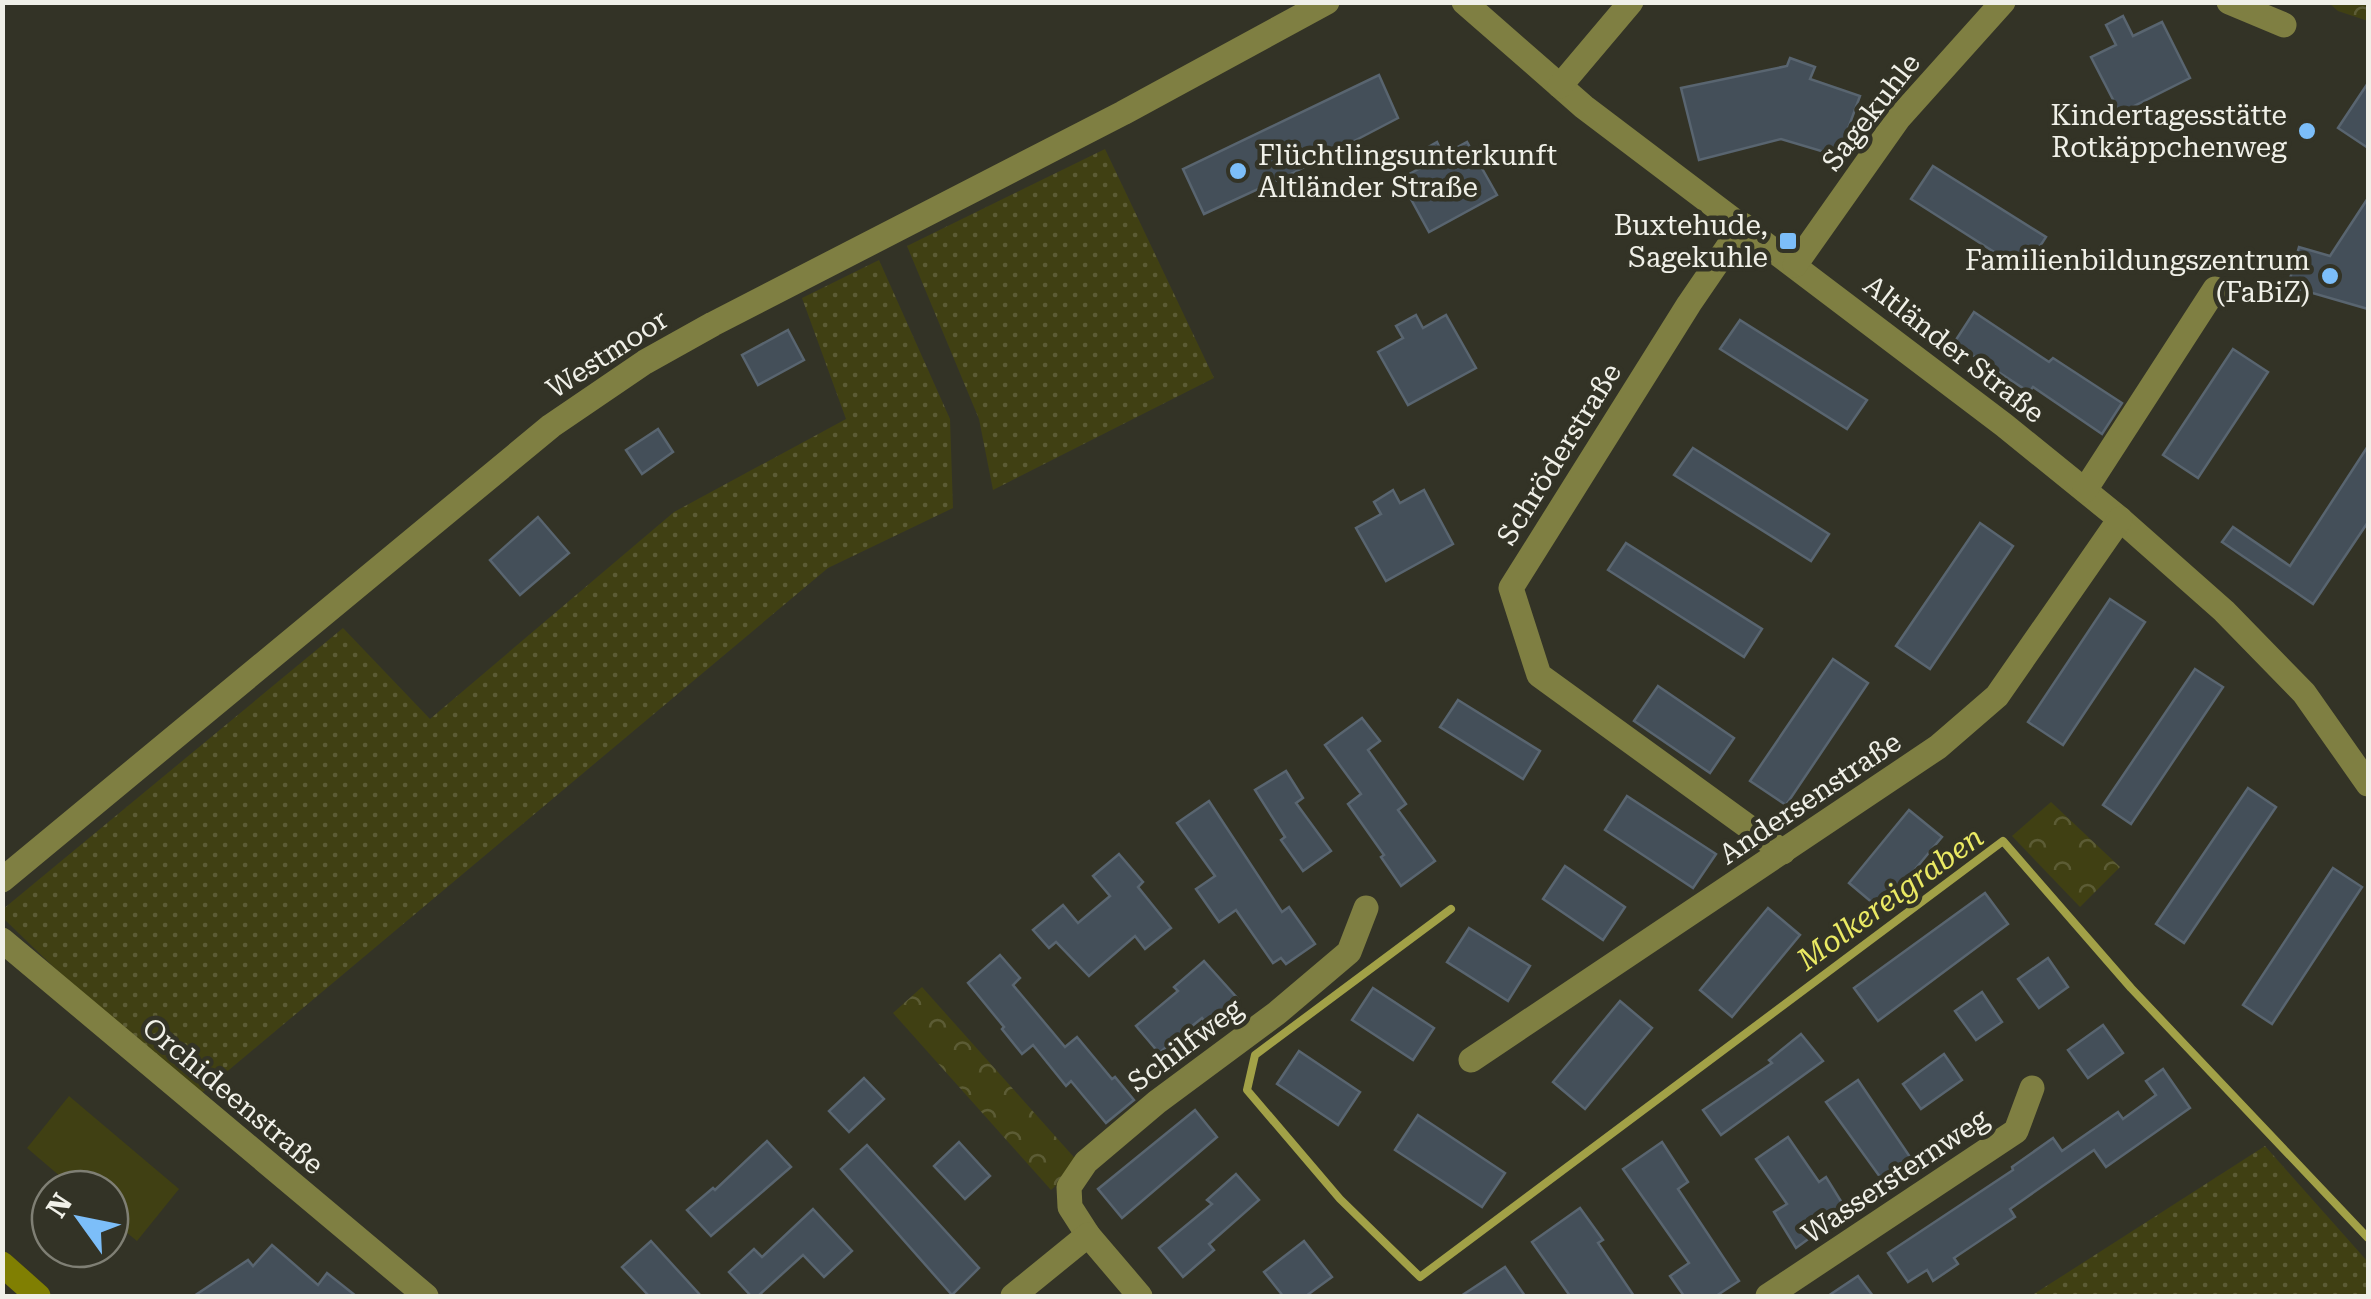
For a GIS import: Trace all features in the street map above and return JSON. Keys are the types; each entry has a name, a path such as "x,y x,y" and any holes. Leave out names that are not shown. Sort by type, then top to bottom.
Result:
{"street":[{"name":"Westmoor","path":"2,880 551,426 645,362 1327,2"},
{"name":"Altländer Straße","path":"1464,2 1560,86 2120,519 2224,611 2304,693 2368,784"},
{"path":"1560,86 1632,2"},
{"name":"Sagekuhle","path":"1796,265 1898,119 2002,2"},
{"path":"2228,2 2284,25"},
{"name":"Schröderstraße","path":"1743,225 1688,304 1511,588 1540,675 1784,852"},
{"path":"2085,490 2215,288"},
{"name":"Andersenstraße","path":"1471,1060 1938,748 1997,696 2120,519"},
{"name":"Schilfweg","path":"1088,1235 1070,1206 1069,1187 1086,1162 1350,952 1366,908"},
{"name":"Orchideenstraße","path":"2,940 426,1296"},
{"name":"Wassersternweg","path":"1768,1296 2016,1131 2032,1088"},
{"path":"1013,1296 1088,1235 1140,1296"}],"green space":[{"path":"2329,3 2368,3 2368,21 2338,11"},
{"path":"1105,149 1214,378 993,490 979,419 907,246"},
{"path":"879,260 950,419 953,508 828,568 192,1101 3,918 2,910 343,628 430,719 674,512 846,419 802,298"},
{"path":"2051,802 2120,867 2080,907 2012,836"},
{"path":"922,987 1080,1164 1051,1190 893,1013"},
{"path":"69,1096 179,1189 137,1241 130,1235 130,1169 52,1169 27,1148"},
{"path":"2265,1146 2368,1262 2368,1296 2031,1296"}],"building":[{"path":"2123,16 2133,36 2162,22 2190,78 2120,113 2091,57 2116,45 2106,25"},
{"path":"1790,58 1815,67 1810,79 1860,96 1838,156 1781,139 1699,160 1681,88 1787,66"},
{"path":"1379,75 1398,118 1204,214 1183,169"},
{"path":"2368,83 2368,148 2338,128"},
{"path":"1437,142 1443,155 1467,142 1497,195 1429,232 1400,179 1424,166 1418,153"},
{"path":"1933,166 2046,237 2024,271 1911,199"},
{"name":"Familienbildungszentrum (FaBiZ)","path":"2368,198 2368,309 2288,286 2299,247 2330,256"},
{"path":"1974,312 2049,362 2053,358 2122,403 2102,434 2033,387 2029,392 1954,343"},
{"path":"1416,315 1423,328 1446,315 1476,368 1408,405 1378,352 1403,338 1396,326"},
{"path":"1740,320 1867,400 1847,429 1720,349"},
{"path":"788,330 804,360 758,385 742,355"},
{"path":"2233,349 2268,372 2198,478 2163,455"},
{"path":"658,429 673,452 642,474 626,450"},
{"path":"2368,446 2368,522 2313,604 2222,542 2233,527 2290,566"},
{"path":"1693,448 1829,534 1811,561 1674,475"},
{"path":"1393,490 1400,503 1424,490 1453,544 1386,581 1356,528 1381,514 1374,502"},
{"path":"538,517 569,553 520,595 490,560"},
{"path":"1980,523 2013,546 1930,669 1896,646"},
{"path":"1626,543 1762,629 1744,657 1608,570"},
{"path":"2110,599 2145,622 2063,745 2028,722"},
{"path":"1833,659 1868,683 1786,805 1750,781"},
{"path":"2195,669 2223,687 2131,824 2103,805"},
{"path":"1658,686 1734,738 1710,773 1634,721"},
{"path":"1458,700 1540,751 1523,779 1440,727"},
{"path":"1362,718 1380,741 1368,750 1406,804 1398,810 1435,861 1401,886 1348,804 1361,794 1325,745"},
{"path":"1286,771 1303,798 1296,803 1331,851 1303,871 1281,840 1285,837 1255,790"},
{"path":"2248,788 2276,807 2184,943 2156,924"},
{"path":"1627,796 1716,854 1693,888 1605,830"},
{"path":"1209,801 1282,912 1289,907 1315,944 1286,964 1281,958 1273,963 1236,910 1219,922 1196,889 1215,876 1177,823"},
{"path":"1909,810 1942,837 1881,910 1849,883"},
{"path":"1119,854 1143,882 1138,887 1171,928 1145,949 1135,936 1089,976 1056,942 1049,948 1033,930 1063,905 1078,923 1110,896 1093,876"},
{"path":"1565,866 1625,907 1603,940 1543,899"},
{"path":"2333,868 2362,887 2272,1024 2243,1005"},
{"path":"1985,893 2008,924 1878,1021 1854,988"},
{"path":"1768,908 1800,935 1732,1017 1700,990"},
{"path":"1469,928 1530,966 1508,1001 1447,962"},
{"path":"1000,955 1020,978 1013,985 1065,1047 1077,1037 1134,1100 1106,1123 1071,1081 1066,1086 1033,1045 1022,1054 968,983"},
{"path":"2048,958 2068,987 2039,1008 2018,979"},
{"path":"1204,961 1238,999 1208,1025 1202,1018 1159,1053 1136,1026 1178,991 1174,987"},
{"path":"1373,988 1434,1028 1413,1060 1352,1020"},
{"path":"1982,992 2002,1022 1976,1040 1955,1011"},
{"path":"1620,1001 1652,1028 1585,1109 1553,1082"},
{"path":"2103,1025 2123,1053 2088,1078 2068,1050"},
{"path":"1801,1034 1823,1061 1721,1135 1703,1110 1772,1063 1769,1060"},
{"path":"1299,1051 1360,1092 1338,1125 1277,1084"},
{"path":"1944,1054 1962,1080 1921,1109 1903,1084"},
{"path":"2163,1069 2190,1108 2106,1167 2094,1150 2010,1209 2015,1217 1954,1258 1958,1264 1933,1281 1927,1270 1908,1282 1888,1253 2013,1170 2053,1138 2062,1151 2118,1112 2123,1119 2156,1095 2146,1081"},
{"path":"864,1078 884,1099 849,1132 829,1111"},
{"path":"1858,1080 1912,1160 1883,1181 1826,1102"},
{"path":"1195,1110 1217,1137 1122,1218 1098,1189"},
{"path":"1418,1115 1505,1173 1482,1207 1395,1150"},
{"path":"1788,1137 1819,1182 1826,1177 1847,1211 1796,1248 1774,1212 1787,1204 1756,1159"},
{"path":"767,1141 791,1167 711,1236 687,1210 715,1190"},
{"path":"959,1142 990,1176 965,1199 934,1166"},
{"path":"1662,1142 1688,1182 1678,1189 1739,1281 1716,1296 1684,1296 1670,1276 1689,1263 1623,1169"},
{"path":"867,1145 979,1268 952,1295 841,1169"},
{"path":"1236,1174 1259,1200 1209,1244 1214,1250 1183,1277 1159,1248 1212,1204 1207,1200"},
{"path":"1580,1208 1634,1296 1570,1296 1532,1242"},
{"path":"813,1209 852,1251 824,1277 803,1255 758,1296 751,1296 729,1272 754,1249 762,1257"},
{"path":"651,1241 701,1296 649,1296 622,1267"},
{"path":"1304,1241 1332,1277 1306,1296 1283,1296 1264,1272"},
{"path":"272,1245 318,1285 327,1273 356,1296 194,1296 248,1260 253,1266"},
{"path":"1505,1267 1525,1296 1461,1296"},
{"path":"1858,1276 1873,1296 1828,1296"}],"waterway":[{"name":"Molkereigraben","path":"1451,909 1255,1055 1247,1090 1340,1199 1420,1277 2003,841 2131,988 2368,1238"},
{"path":"2,1264 38,1296"}],"place":[{"name":"Kindertagesstätte Rotkäppchenweg","path":"2307,131"},
{"name":"Flüchtlingsunterkunft Altländer Straße","path":"1238,171"},
{"name":"Buxtehude, Sagekuhle","path":"1788,241"},
{"name":"Familienbildungszentrum (FaBiZ)","path":"2330,276"}]}
